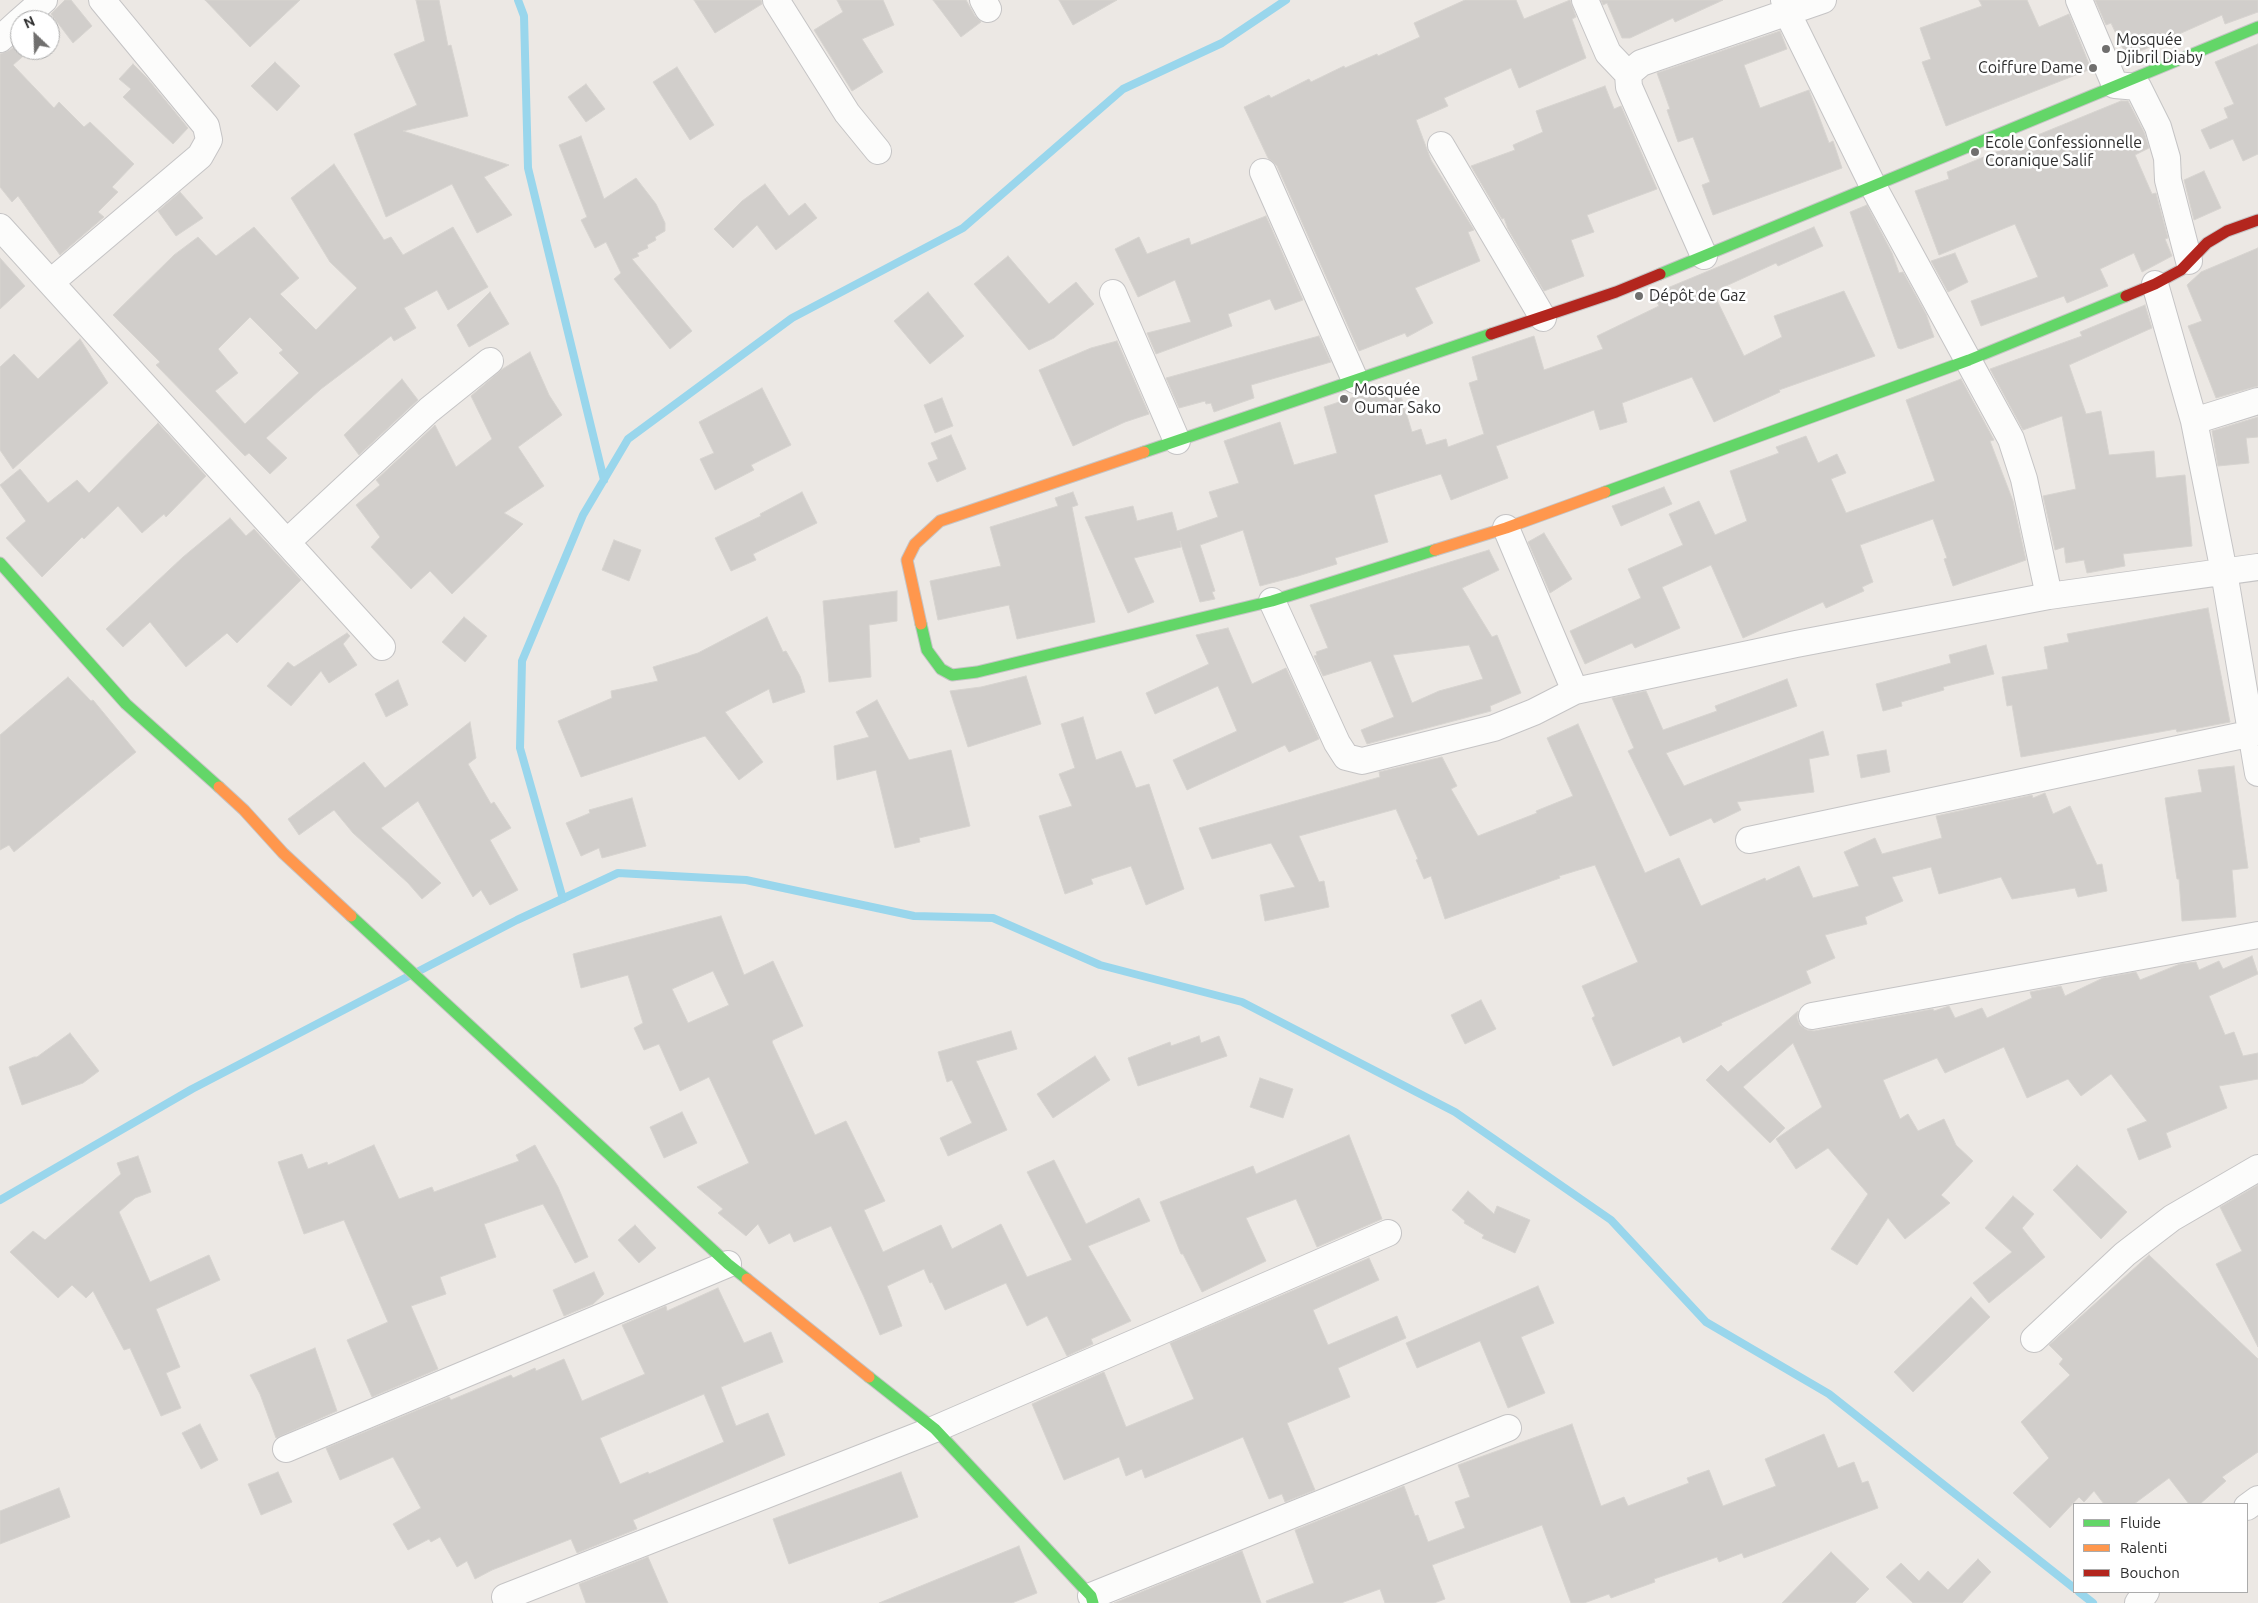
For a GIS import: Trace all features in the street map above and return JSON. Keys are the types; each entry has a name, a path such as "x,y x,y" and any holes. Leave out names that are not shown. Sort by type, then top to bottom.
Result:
{"street":[{"path":"32,10 44,0"},
{"path":"51,282 200,156 209,140 206,126 102,0"},
{"path":"776,0 848,112 878,151"},
{"path":"1585,0 1608,53 1628,74 1629,87 1704,256"},
{"path":"1628,74 1641,63 1786,7 1824,0"},
{"path":"2080,0 2115,85"},
{"path":"1786,7 1873,186 2011,439 2024,479 2049,596"},
{"path":"2258,27 1616,292 940,521 926,531 915,544 907,560 927,650 941,669 952,675 977,672 1272,601 1506,528 1969,360 2155,284 2181,270 2207,242 2227,231 2258,220"},
{"path":"0,39 10,30"},
{"path":"2115,85 2138,87 2158,128 2167,158 2168,180 2189,261"},
{"path":"1441,145 1543,318"},
{"path":"1263,172 1355,380"},
{"path":"0,227 382,647"},
{"path":"2155,284 2194,421 2255,732 2258,774"},
{"path":"1113,293 1176,441"},
{"path":"287,542 429,410 490,361"},
{"path":"2194,421 2258,401"},
{"path":"1506,528 1575,691"},
{"path":"0,563 126,704 244,810 283,852 728,1264 934,1429 1092,1599 1508,1428"},
{"path":"1272,601 1337,743 1346,757 1362,761 1494,728 1534,712 1575,691 1796,644 2049,596 2258,567"},
{"path":"1749,840 2255,732"},
{"path":"1812,1016 2258,935"},
{"path":"2034,1339 2125,1254 2172,1218 2258,1168"},
{"path":"505,1597 934,1429 1388,1233"},
{"path":"286,1449 728,1264"},
{"path":"2248,1506 2258,1498"}],"building":[{"path":"65,0 71,0 92,26 73,43 60,26 60,10 55,10"},
{"path":"205,0 300,0 250,47"},
{"path":"416,0 439,0 448,46 451,45 468,116 403,131 509,165 484,177 512,215 477,233 452,184 386,217 354,134 417,105 394,54 425,41"},
{"path":"694,0 761,0 762,4 715,33"},
{"path":"837,0 883,0 894,25 862,39 883,72 852,91 814,30 843,12"},
{"path":"933,0 966,0 975,16 981,22 961,37"},
{"path":"1059,0 1117,0 1073,25"},
{"path":"1465,0 1516,0 1524,19 1570,0 1576,17 1572,19 1586,58 1519,88 1511,68 1444,98 1448,106 1416,120 1431,160 1474,230 1468,232 1480,261 1415,288 1433,323 1407,337 1405,333 1359,351 1277,166 1268,158 1244,107 1269,95 1271,98 1309,79 1311,82 1344,66 1345,68 1377,54 1378,56 1420,37 1414,23"},
{"path":"1601,0 1723,0 1675,22 1673,18 1630,38 1622,38 1607,3 1603,5"},
{"path":"1979,0 2027,0 2039,27 2069,14 2091,69 1946,126 1922,62 1931,59 1920,28 1982,6"},
{"path":"2095,0 2258,0 2258,12 2225,24 2222,15 2127,57 2111,23 2106,25"},
{"path":"1780,31 1787,49 1744,65 1760,108 1809,90 1829,143 1833,141 1842,168 1713,215 1702,185 1710,182 1693,137 1678,142 1667,110 1670,109 1657,73"},
{"path":"2258,44 2258,154 2243,161 2233,139 2210,149 2201,130 2228,118 2224,108 2234,104 2215,62"},
{"path":"10,50 10,60 19,60 13,65 54,108 59,102 84,127 90,122 134,164 112,187 118,192 98,212 104,217 60,255 18,196 12,202 0,187 0,54"},
{"path":"275,62 300,86 277,111 251,86"},
{"path":"133,64 188,128 173,144 123,97 131,89 119,79"},
{"path":"677,67 714,125 690,140 653,82"},
{"path":"586,84 605,109 586,122 568,97"},
{"path":"1605,86 1614,109 1621,106 1657,189 1587,215 1594,232 1571,240 1584,276 1544,291 1508,229 1504,218 1502,219 1471,166 1515,150 1513,145 1543,132 1536,111"},
{"path":"2121,101 2128,101 2144,132 2149,148 2135,155 2152,194 2156,193 2168,238 2165,239 2172,256 2142,272 2134,253 2100,269 2108,286 2067,303 2064,296 1981,326 1971,301 2038,277 2015,224 1939,255 1915,191 1949,179 1947,172"},
{"path":"581,136 604,199 636,178 656,204 665,223 665,231 655,237 656,240 647,245 648,248 637,253 639,256 632,259 692,331 670,349 614,279 621,273 606,242 595,248 581,220 587,217 559,145"},
{"path":"334,164 384,240 391,237 403,255 453,227 488,287 448,310 437,290 404,308 416,328 394,341 391,336 321,389 266,438 287,458 270,474 249,453 245,456 156,365 160,362 113,315 174,255 198,237 216,256 254,227 299,278 280,294 316,330 357,288 330,262 291,198","holes":["250,317 283,350 279,353 299,373 245,424 215,391 238,373 218,349"]},
{"path":"2204,171 2221,208 2194,220 2184,180"},
{"path":"765,184 789,216 805,203 817,218 776,250 757,225 733,248 714,229 742,201"},
{"path":"180,192 203,218 176,236 158,211"},
{"path":"1867,205 1892,253 1899,273 1903,272 1926,314 1934,337 1901,349 1898,348 1850,212"},
{"path":"1266,216 1303,300 1275,310 1270,299 1228,314 1232,326 1156,354 1147,333 1191,322 1175,280 1138,297 1115,249 1139,237 1147,254 1189,238 1191,245"},
{"path":"1814,227 1823,246 1778,266 1776,263 1713,292 1744,356 1782,337 1774,316 1844,291 1875,356 1779,390 1780,392 1714,422 1692,377 1622,403 1627,422 1600,430 1594,410 1496,446 1508,478 1451,500 1441,474 1374,495 1388,542 1335,558 1337,564 1298,576 1260,586 1243,530 1200,545 1215,591 1212,592 1215,599 1200,602 1180,541 1181,547 1134,558 1154,602 1128,613 1085,517 1133,506 1137,521 1172,512 1177,531 1218,517 1209,492 1239,483 1224,441 1280,422 1294,465 1337,453 1324,407 1397,383 1412,432 1421,429 1426,445 1446,439 1448,447 1484,434 1469,383 1478,380 1472,357 1534,336 1544,370 1603,349 1597,336 1659,306 1653,294"},
{"path":"2258,248 2258,386 2216,398 2188,326 2202,321 2187,285 2201,272"},
{"path":"1955,253 1968,282 1948,292 1931,261"},
{"path":"1008,256 1049,304 1076,282 1094,304 1054,338 1029,350 974,284"},
{"path":"0,258 25,286 0,309"},
{"path":"490,292 509,324 469,347 457,325"},
{"path":"928,292 964,336 930,364 894,321"},
{"path":"2145,305 2152,328 2069,365 2086,414 2101,411 2109,455 2154,451 2156,478 2185,475 2192,546 2123,554 2125,566 2087,573 2084,560 2066,563 2064,547 2055,550 2043,496 2076,489 2062,416 2023,430 1990,369 2082,336 2080,332"},
{"path":"1319,336 1331,362 1251,385 1254,398 1214,412 1211,403 1206,404 1205,401 1179,408 1166,378"},
{"path":"80,339 108,383 13,469 0,450 0,367 14,354 38,379"},
{"path":"1117,341 1149,414 1125,422 1073,446 1039,370 1091,348"},
{"path":"530,352 549,395 562,415 518,447 544,486 504,513 523,524 452,594 430,571 411,589 371,547 380,537 356,505 380,485 376,480 435,425 456,467 492,439 471,396 501,370"},
{"path":"402,379 418,400 359,455 344,435"},
{"path":"1961,379 1994,440 1990,441 2013,501 2026,560 1953,586 1944,559 1947,558 1933,519 1860,545 1873,582 1862,587 1864,591 1826,608 1823,602 1743,638 1711,565 1662,587 1680,628 1635,648 1632,643 1585,664 1570,631 1641,598 1628,569 1683,545 1669,514 1699,501 1715,535 1747,521 1730,471 1779,453 1776,447 1806,436 1818,463 1837,454 1846,473 1831,479 1846,513 1935,481 1906,400"},
{"path":"762,388 791,445 751,465 754,470 715,490 700,459 714,453 699,422"},
{"path":"942,398 953,426 935,433 924,405"},
{"path":"2258,417 2258,437 2246,438 2249,463 2218,466 2212,431"},
{"path":"158,423 206,476 166,517 164,514 142,533 118,506 84,539 82,537 42,577 6,538 26,521 0,485 20,469 48,503 77,480 89,493"},
{"path":"951,435 966,469 937,482 928,463 938,459 931,443"},
{"path":"1664,487 1672,504 1621,526 1612,506"},
{"path":"802,492 817,523 753,554 756,560 731,571 715,538 761,516 760,514"},
{"path":"1073,492 1078,505 1072,507 1095,622 1017,639 1009,605 938,620 930,581 1001,566 990,527 1058,506 1055,498"},
{"path":"230,518 246,536 254,529 301,580 237,643 227,633 186,667 150,622 123,647 106,629 183,557"},
{"path":"1544,533 1572,579 1550,593 1528,542"},
{"path":"614,540 641,550 629,581 602,570"},
{"path":"1489,550 1499,570 1462,588 1492,637 1497,635 1521,693 1490,706 1491,711 1367,744 1361,730 1394,717 1371,661 1323,676 1314,656 1317,655 1316,652 1328,648 1310,605","holes":["1469,645 1483,679 1439,691 1412,703 1393,655"]},
{"path":"897,591 897,621 869,625 871,677 829,682 823,601"},
{"path":"2208,608 2230,722 2177,732 2176,729 2021,757 2012,705 2007,706 2002,677 2048,669 2044,647 2069,642 2067,634"},
{"path":"464,617 487,636 465,662 442,642"},
{"path":"767,617 783,652 786,651 800,676 805,692 773,703 769,689 725,712 763,762 739,780 705,736 581,777 558,721 612,698 611,691 658,681 653,667 698,653"},
{"path":"1228,628 1252,684 1286,668 1319,739 1289,752 1285,745 1187,790 1173,760 1237,731 1218,686 1155,714 1146,693 1209,664 1196,635"},
{"path":"347,633 350,636 343,644 357,665 329,683 321,671 291,706 267,686 288,662 294,667"},
{"path":"1986,645 1994,674 1943,687 1944,690 1901,702 1902,706 1883,711 1876,684 1951,663 1949,655"},
{"path":"1026,676 1041,724 968,747 950,691 981,687"},
{"path":"68,677 91,701 93,700 136,752 14,852 9,845 0,850 0,735"},
{"path":"1787,679 1797,706 1666,753 1684,786 1823,731 1829,755 1809,759 1814,792 1737,802 1741,810 1714,823 1711,818 1670,836 1628,751 1634,748 1612,698 1646,691 1663,730 1717,711 1715,706"},
{"path":"398,680 408,705 386,717 375,694"},
{"path":"877,700 909,760 951,750 970,826 919,838 920,842 895,848 876,770 837,780 834,746 869,737 856,712"},
{"path":"1083,717 1096,760 1121,751 1136,788 1149,784 1184,889 1146,905 1131,866 1091,879 1093,884 1065,894 1039,816 1072,806 1059,774 1075,768 1061,724"},
{"path":"470,722 476,758 468,764 491,804 494,802 511,828 490,840 518,890 490,905 481,890 473,897 418,801 381,828 441,883 422,899 408,883 353,833 334,810 299,835 288,819 364,762 385,788"},
{"path":"1578,724 1645,873 1679,858 1701,906 1765,878 1766,881 1799,866 1813,898 1859,886 1844,852 1875,838 1882,854 1942,838 1936,816 2032,795 2033,798 2045,793 2053,814 2070,806 2097,865 2102,864 2107,891 2078,897 2075,888 2012,899 2001,877 1939,894 1931,867 1892,877 1903,901 1865,917 1867,924 1825,935 1835,958 1806,971 1811,983 1721,1023 1722,1025 1683,1043 1680,1036 1613,1066 1592,1018 1595,1016 1582,986 1638,962 1595,865 1559,876 1560,878 1445,919 1431,876 1424,879 1416,860 1418,859 1396,809 1299,836 1319,882 1324,881 1329,907 1265,921 1260,895 1295,887 1271,843 1212,859 1199,828 1380,777 1379,772 1442,757 1457,786 1451,789 1478,836 1537,813 1536,811 1573,796 1547,738"},
{"path":"1886,750 1890,772 1861,778 1857,755"},
{"path":"2234,766 2248,868 2232,870 2236,917 2182,921 2179,879 2177,879 2165,798 2202,792 2198,770"},
{"path":"632,798 646,846 602,858 599,848 581,856 566,823 590,813 589,810"},
{"path":"721,916 744,975 773,961 803,1026 772,1042 815,1135 846,1121 885,1201 864,1210 883,1252 941,1225 952,1249 1001,1224 1027,1277 1072,1260 1027,1172 1054,1160 1086,1224 1139,1198 1150,1221 1088,1246 1131,1321 1091,1339 1093,1344 1067,1356 1047,1316 1027,1326 1006,1283 945,1310 924,1269 887,1286 902,1326 880,1335 831,1226 794,1242 790,1233 769,1244 758,1224 746,1236 718,1213 723,1209 697,1187 749,1163 709,1077 680,1091 659,1044 644,1050 634,1028 643,1023 628,975 581,988 573,954","holes":["713,971 729,1005 688,1023 672,989"]},
{"path":"2252,956 2258,974 2209,996 2225,1035 2234,1032 2243,1056 2258,1053 2258,1079 2219,1086 2227,1108 2166,1133 2171,1147 2139,1160 2127,1129 2147,1121 2111,1074 2081,1096 2068,1079 2027,1098 2004,1047 1945,1073 1937,1058 1883,1080 1900,1119 1908,1114 1918,1131 1944,1119 1956,1145 1973,1161 1941,1195 1950,1203 1905,1239 1888,1218 1857,1265 1831,1249 1868,1194 1828,1148 1796,1169 1776,1139 1822,1107 1793,1043 1743,1087 1785,1128 1770,1143 1706,1080 1721,1065 1728,1072 1798,1011 1797,1018 1800,1025 1807,1030 1814,1031 1933,1009 1934,1011 1949,1006 1955,1018 1982,1008 1987,1018 2032,998 2030,992 2061,986 2065,996 2103,978 2136,972 2140,980 2180,964 2196,962 2199,970 2219,961 2223,969"},
{"path":"1481,1000 1496,1029 1465,1044 1451,1015"},
{"path":"1011,1031 1017,1049 976,1061 1007,1130 948,1156 940,1138 972,1123 952,1080 947,1082 938,1052"},
{"path":"70,1033 99,1071 83,1083 22,1105 9,1067 37,1057"},
{"path":"1199,1036 1201,1043 1219,1036 1227,1056 1138,1086 1128,1058 1170,1042 1171,1046"},
{"path":"1095,1056 1110,1080 1053,1118 1037,1094"},
{"path":"1260,1078 1293,1089 1283,1118 1250,1107"},
{"path":"682,1112 697,1143 664,1158 650,1127"},
{"path":"1349,1135 1382,1219 1317,1247 1296,1199 1246,1218 1266,1261 1202,1292 1183,1254 1181,1254 1160,1202 1253,1166 1256,1174"},
{"path":"374,1145 399,1199 432,1187 434,1192 519,1161 516,1155 535,1145 558,1187 588,1257 575,1263 543,1204 484,1224 496,1257 440,1277 446,1294 411,1306 438,1369 372,1397 347,1340 388,1322 344,1220 304,1234 278,1162 302,1154 308,1169 327,1162 328,1165"},
{"path":"138,1156 151,1192 135,1198 119,1212 150,1282 209,1255 220,1280 156,1309 180,1367 166,1373 181,1408 161,1416 130,1348 124,1350 93,1291 86,1298 72,1285 58,1298 10,1252 33,1231 45,1240 121,1174 117,1163"},
{"path":"2077,1165 2127,1212 2101,1239 2053,1190"},
{"path":"2258,1185 2258,1347 2216,1264 2242,1251 2220,1207"},
{"path":"1468,1191 1494,1214 1497,1206 1530,1220 1515,1253 1482,1238 1484,1235 1464,1223 1465,1221 1452,1210"},
{"path":"2013,1196 2034,1214 2022,1228 2045,1257 1989,1303 1973,1283 2012,1252 1985,1228"},
{"path":"635,1225 656,1248 639,1263 618,1240"},
{"path":"2149,1255 2258,1359 2258,1452 2222,1477 2226,1481 2201,1503 2188,1503 2169,1478 2135,1503 2103,1503 2094,1491 2084,1502 2079,1497 2050,1528 2013,1493 2049,1458 2021,1422 2070,1375 2059,1364 2063,1359 2049,1345"},
{"path":"1369,1258 1379,1280 1313,1310 1328,1345 1397,1316 1406,1338 1338,1368 1350,1397 1287,1423 1315,1490 1285,1502 1282,1494 1269,1499 1243,1437 1145,1478 1142,1469 1126,1476 1119,1457 1064,1480 1032,1404 1104,1372 1126,1427 1194,1399 1170,1343"},
{"path":"594,1272 604,1294 593,1304 564,1316 553,1290"},
{"path":"1538,1286 1554,1323 1521,1337 1545,1393 1508,1408 1480,1341 1417,1368 1406,1343"},
{"path":"718,1288 744,1343 771,1332 783,1362 721,1387 736,1426 768,1413 785,1455 633,1520 637,1529 577,1553 571,1539 492,1570 475,1579 467,1561 457,1567 440,1537 431,1542 429,1539 408,1550 393,1524 421,1508 393,1457 340,1480 326,1448 449,1397 451,1400 511,1375 513,1378 535,1368 536,1371 564,1359 582,1401 645,1374 622,1325 666,1306 667,1311","holes":["704,1394 724,1442 649,1474 648,1472 620,1484 600,1438"]},
{"path":"1971,1297 1990,1317 1913,1392 1894,1372"},
{"path":"315,1348 337,1411 276,1438 260,1394 250,1375"},
{"path":"200,1424 218,1460 201,1469 182,1433"},
{"path":"1572,1424 1601,1506 1624,1497 1628,1506 1689,1483 1687,1478 1709,1470 1723,1506 1776,1486 1765,1459 1824,1434 1838,1468 1854,1462 1862,1483 1868,1481 1878,1508 1744,1558 1742,1553 1719,1562 1717,1557 1654,1579 1655,1582 1611,1598 1609,1594 1584,1603 1571,1603 1542,1525 1432,1565 1445,1599 1434,1603 1385,1603 1380,1589 1341,1603 1267,1603 1266,1601 1314,1583 1295,1530 1404,1486 1415,1516 1418,1515 1428,1542 1465,1528 1455,1502 1470,1497 1458,1465"},
{"path":"278,1472 292,1502 261,1515 248,1484"},
{"path":"901,1472 918,1517 789,1564 773,1519"},
{"path":"59,1488 70,1517 0,1544 0,1511"},
{"path":"1019,1546 1037,1593 1012,1603 879,1603"},
{"path":"1242,1551 1261,1603 1114,1603"},
{"path":"1831,1552 1869,1589 1855,1603 1782,1603"},
{"path":"648,1557 668,1603 586,1603 579,1584"},
{"path":"1978,1559 1991,1572 1962,1603 1913,1603 1886,1577 1901,1563 1919,1581 1928,1571 1948,1590"}],"waterway":[{"path":"518,0 524,16 528,168 604,480"},
{"path":"563,899 520,748 522,661 583,515 628,439 792,318 963,228 1123,89 1222,43 1286,0"},
{"path":"419,971 517,920 618,873 746,880 914,916 993,918 1100,965 1242,1002 1455,1112 1611,1220 1706,1322 1829,1394 2073,1587"},
{"path":"0,1200 192,1089 409,976"},
{"path":"2080,1593 2093,1603"}],"traffic: fast":[{"path":"1660,274 2258,27"},
{"path":"1605,492 1969,360 2126,296"},
{"path":"1144,452 1491,334"},
{"path":"921,624 927,650 941,669 952,675 977,672 1272,601 1435,550"},
{"path":"0,563 126,704 219,787"},
{"path":"351,916 728,1264 747,1279"},
{"path":"869,1377 935,1429 1091,1596 1093,1603"}],"traffic: slow":[{"path":"921,624 907,560 915,544 940,521 1144,452"},
{"path":"1435,550 1506,528 1605,492"},
{"path":"219,787 244,810 283,853 351,916"},
{"path":"747,1279 869,1377"}],"traffic: jam":[{"path":"2126,296 2155,284 2181,270 2207,243 2227,231 2258,220"},
{"path":"1491,334 1616,292 1660,274"}],"place":[{"name":"Mosquée Djibril Diaby","path":"2106,49"},
{"name":"Coiffure Dame","path":"2093,68"},
{"name":"Ecole Confessionnelle Coranique Salif","path":"1975,152"},
{"name":"Dépôt de Gaz","path":"1639,296"},
{"name":"Mosquée Oumar Sako","path":"1344,399"}]}
